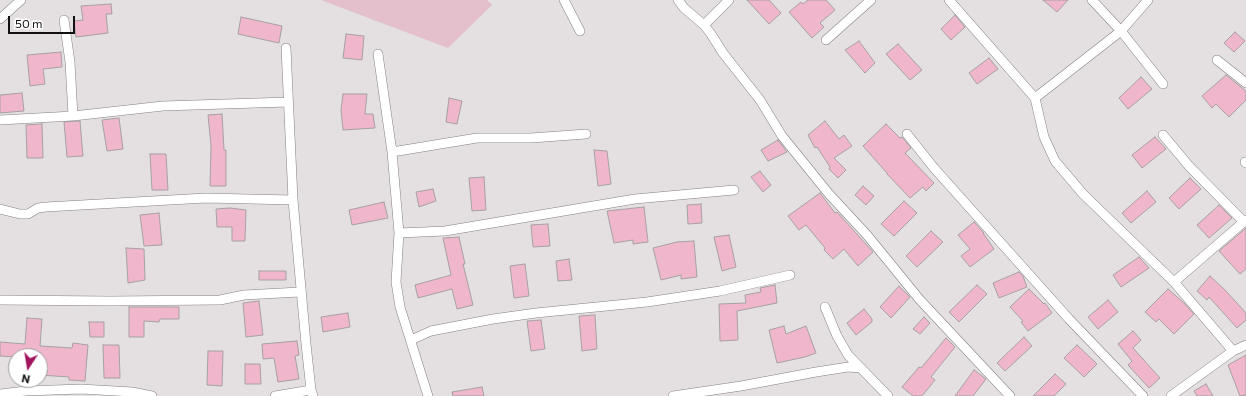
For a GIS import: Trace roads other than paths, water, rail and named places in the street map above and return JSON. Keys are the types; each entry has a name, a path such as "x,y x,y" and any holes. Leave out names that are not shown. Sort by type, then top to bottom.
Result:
{"street":[{"path":"0,19 21,0"},
{"path":"564,0 580,32"},
{"path":"678,0 684,8 704,25 723,53 760,100 782,136 815,176 867,235 920,300 1010,396"},
{"path":"704,25 729,0"},
{"path":"826,40 871,0"},
{"path":"949,0 1035,98 1044,137 1055,161 1083,194 1174,282 1233,351"},
{"path":"1092,0 1121,31 1163,84"},
{"path":"1035,98 1121,31 1148,0"},
{"path":"64,20 70,62 73,116"},
{"path":"275,396 312,393 300,292 293,200 286,48"},
{"path":"378,54 392,152 399,234 396,282 400,306 428,396"},
{"path":"1217,60 1246,83"},
{"path":"0,120 73,116 163,106 288,102"},
{"path":"392,152 477,138 531,138 586,134"},
{"path":"907,134 934,168 1069,319 1143,396"},
{"path":"1163,135 1189,166 1245,221 1174,282"},
{"path":"399,234 445,230 635,199 734,190"},
{"path":"0,209 20,214 28,214 38,208 46,207 206,198 293,200"},
{"path":"411,340 431,331 493,319 536,313 647,302 720,291 790,275"},
{"path":"0,300 220,300 244,295 300,292"},
{"path":"825,307 837,336 848,355 888,396"},
{"path":"1171,396 1233,351 1246,345"},
{"path":"673,396 741,386 848,367 861,368"},
{"path":"0,394 26,391 82,389 132,392 152,396"}]}
